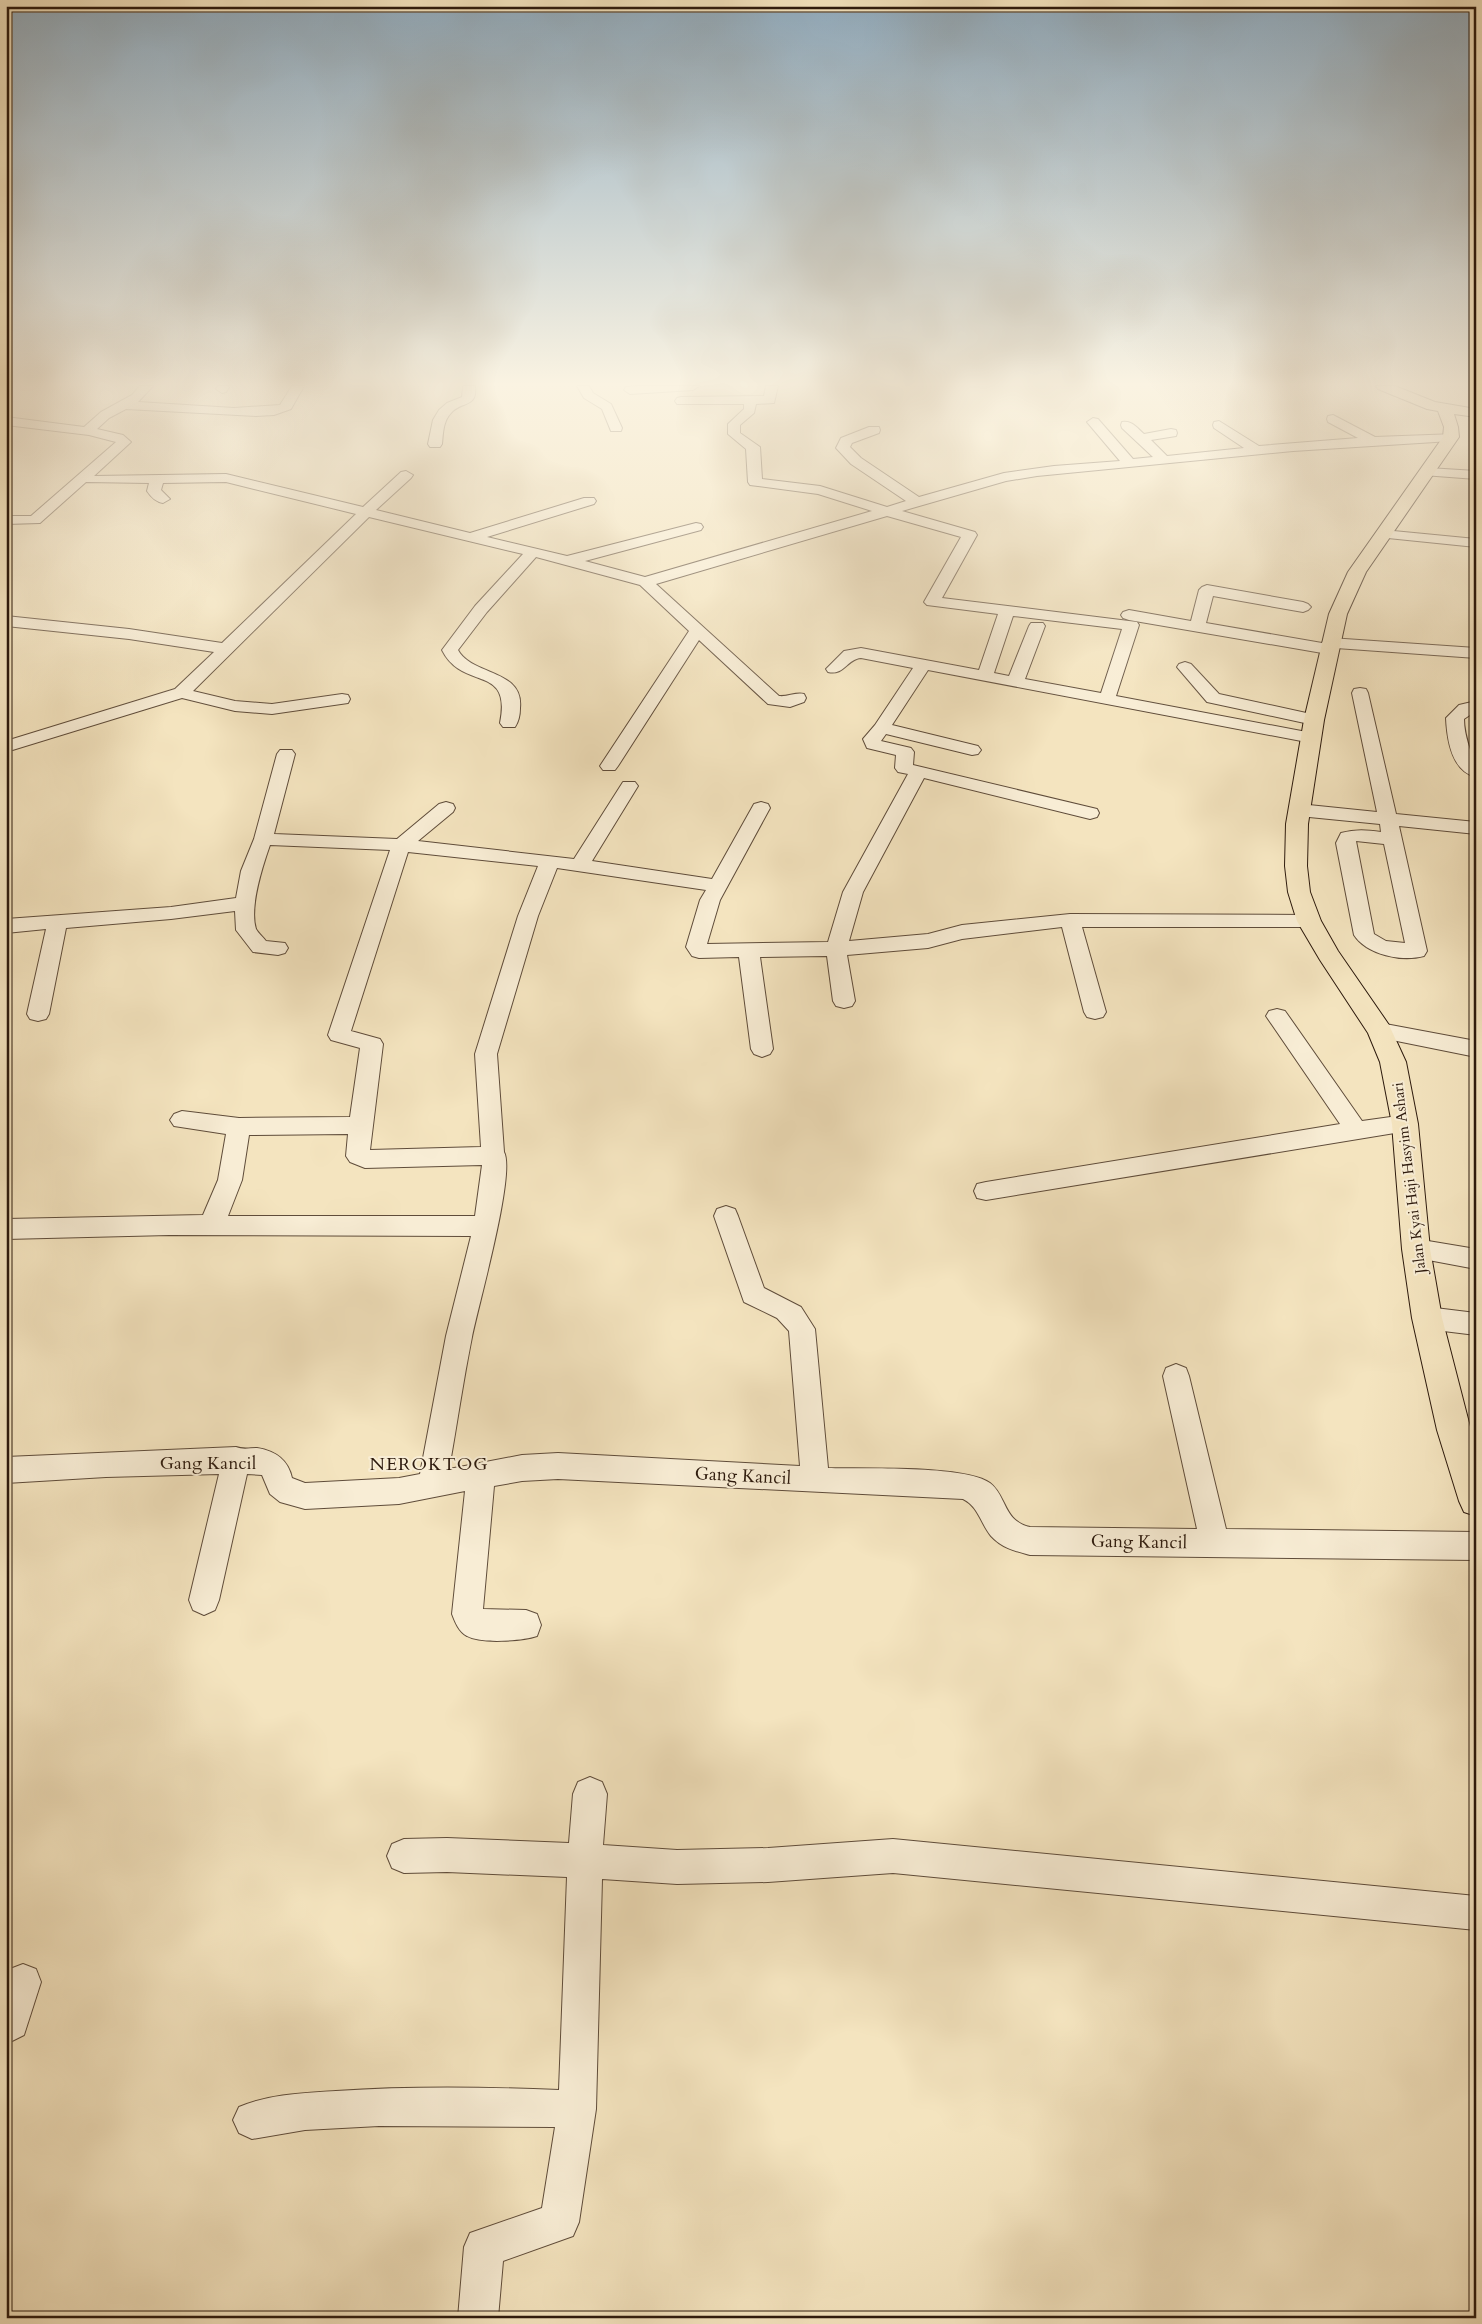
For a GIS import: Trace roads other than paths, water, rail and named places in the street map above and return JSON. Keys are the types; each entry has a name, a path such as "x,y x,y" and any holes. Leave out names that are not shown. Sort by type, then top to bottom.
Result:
{"main road":[{"name":"Jalan Kyai Haji Hasyim Ashari","path":"1412,494 1357,572 1338,614 1329,646 1299,810 1296,866 1299,892 1309,921 1328,954 1380,1032 1393,1062 1404,1124 1416,1249 1427,1318 1453,1430 1476,1501"}],"street":[{"path":"6,520 35,520 65,494"},
{"path":"158,494 163,499"},
{"path":"296,494 569,561 645,582 774,700 790,702 798,698"},
{"path":"6,748 181,693 385,494"},
{"path":"832,494 940,529 970,535 932,602 1131,625 1107,699"},
{"path":"905,494 918,503"},
{"path":"645,582 946,494"},
{"path":"471,538 589,501"},
{"path":"569,561 696,528"},
{"path":"1383,534 1476,543"},
{"path":"509,723 512,704 509,690 501,681 458,664 452,658 450,650 481,609 533,552"},
{"path":"1197,627 1206,590 1303,607"},
{"path":"985,676 1007,610"},
{"path":"1130,615 1197,627 1329,646 1476,653"},
{"path":"6,621 129,634 227,649"},
{"path":"1015,682 1037,626"},
{"path":"609,766 698,630"},
{"path":"834,669 850,654 861,652 1107,699 1313,729"},
{"path":"923,664 882,728 872,739 873,744 905,752 904,768 1090,814"},
{"path":"1185,667 1213,698 1313,729"},
{"path":"181,693 235,706 272,709 342,699"},
{"path":"1360,693 1417,951 1377,946 1368,942 1364,935 1346,843 1348,838 1356,836 1392,839"},
{"path":"1476,706 1459,713 1455,718 1455,728 1464,761 1476,772"},
{"path":"882,728 972,750"},
{"path":"1455,728 1476,730"},
{"path":"278,948 260,947 246,930 245,903 251,871 263,839 286,754"},
{"path":"844,1001 836,949 853,892 918,772"},
{"path":"580,865 629,786"},
{"path":"446,808 401,845 339,1035 372,1044 360,1125 358,1156 365,1158 495,1156"},
{"path":"761,808 710,900 696,946 697,950 702,952 836,949 902,944 928,941 970,931 1070,920 1309,921"},
{"path":"1299,810 1476,828"},
{"path":"263,839 401,845 550,860 718,886"},
{"path":"432,1485 459,1336 486,1226 495,1156 486,1054 528,916 550,860"},
{"path":"6,926 171,914 245,903"},
{"path":"1070,920 1095,1012"},
{"path":"38,1014 57,923"},
{"path":"749,951 762,1049"},
{"path":"1277,1016 1356,1130"},
{"path":"1380,1032 1476,1049"},
{"path":"182,1120 239,1127 360,1125"},
{"path":"986,1191 1356,1130 1404,1124"},
{"path":"212,1226 230,1180 239,1127"},
{"path":"726,1216 753,1295 783,1308 795,1316 802,1329 815,1480"},
{"path":"6,1229 212,1226 486,1226"},
{"path":"1416,1249 1476,1259"},
{"path":"1427,1318 1476,1324"},
{"path":"1176,1376 1215,1543"},
{"path":"204,1600 236,1460"},
{"name":"Gang Kancil","path":"6,1470 106,1464 257,1460 271,1465 277,1473 280,1485 290,1493 305,1496 399,1492 522,1468 558,1466 966,1486 981,1493 1001,1526 1014,1536 1030,1541 1476,1546"},
{"path":"481,1475 467,1614 476,1626 526,1625"},
{"path":"478,2318 484,2247 559,2222 576,2108 585,1862 590,1794"},
{"path":"404,1856 447,1855 677,1867 768,1865 893,1856 1476,1913"},
{"path":"6,2026 11,2022 23,1982"},
{"path":"252,2120 311,2111 362,2108 474,2105 576,2108"}],"district":[{"name":"NEROKTOG","path":"429,1464"}]}
